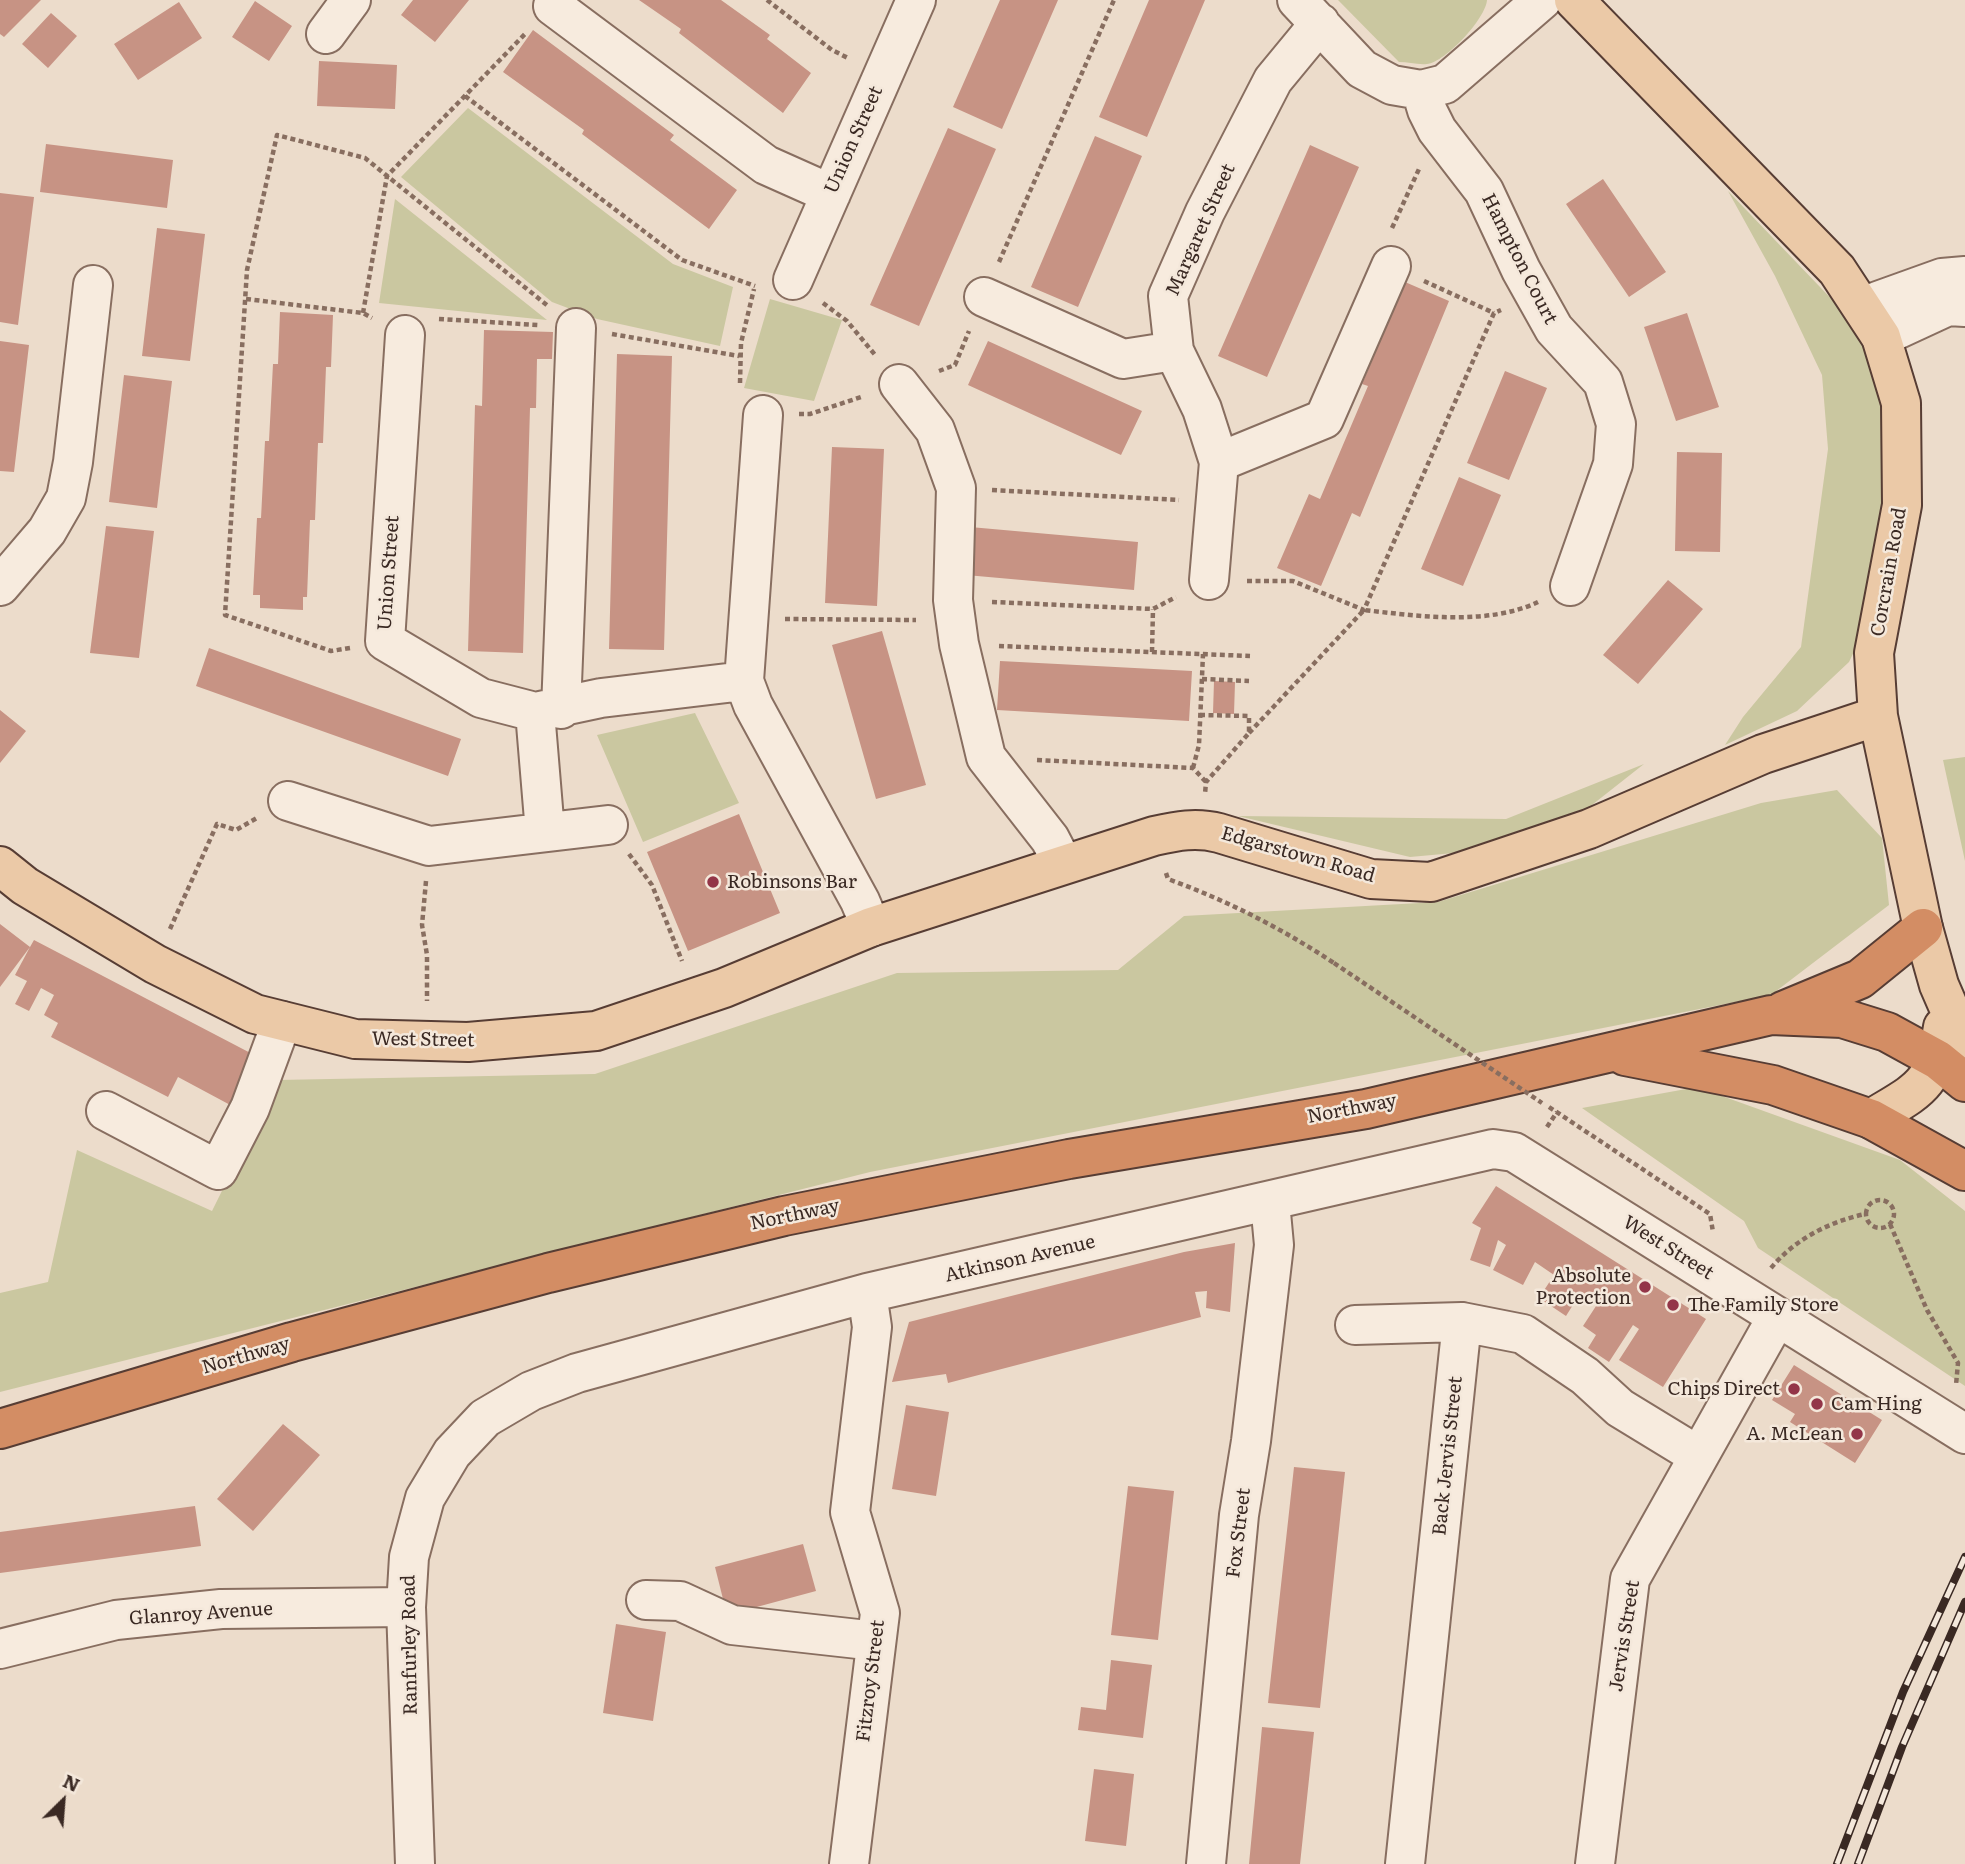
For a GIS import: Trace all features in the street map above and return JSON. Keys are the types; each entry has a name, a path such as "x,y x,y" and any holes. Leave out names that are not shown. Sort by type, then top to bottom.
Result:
{"highway":[{"path":"1771,1015 1860,979 1923,928"},
{"name":"Northway","path":"0,1429 292,1342 548,1273 785,1216 1069,1159 1366,1108 1771,1015 1842,1018 1887,1032 1956,1062"},
{"name":"Northway","path":"1602,1053 1773,1085 1871,1119 1965,1171"}],"main road":[{"name":"Corcrain Road","path":"1574,0 1837,270 1872,322 1901,403 1902,505 1874,653 1878,716 1923,928 1947,1004 1956,1062"},
{"name":"Edgarstown Road","path":"871,927 1154,835 1200,828 1371,879 1431,882 1589,828 1763,754 1878,716"},
{"name":"West Street","path":"0,866 26,887 155,964 255,1014 355,1039 468,1042 596,1031 696,998 871,927"},
{"path":"1871,1119 1918,1091 1956,1062"}],"street":[{"path":"326,34 351,0"},
{"name":"Union Street","path":"793,280 916,0"},
{"path":"1309,12 1362,69 1392,85 1422,90 1445,84 1542,0"},
{"path":"553,6 766,165 831,194"},
{"name":"Margaret Street","path":"1209,580 1219,462 1202,409 1174,351 1168,296 1205,212 1309,12"},
{"name":"Hampton Court","path":"1422,90 1427,110 1437,130 1484,191 1554,329 1603,382 1616,424 1614,464 1570,586"},
{"path":"1219,462 1324,419 1391,266"},
{"path":"1872,322 1942,278 1965,276"},
{"path":"7,564 47,531 66,498 73,462 93,285"},
{"path":"984,297 1123,359 1174,351"},
{"path":"1872,322 1948,306 1965,307"},
{"path":"545,832 548,710 576,328"},
{"name":"Union Street","path":"405,335 385,641 481,698 548,710 601,698 744,681"},
{"path":"899,384 935,430 956,488 956,622 988,762 1049,839 1063,864"},
{"path":"763,415 744,681 753,705 860,901 871,927"},
{"path":"288,800 429,846 608,825"},
{"path":"106,1111 218,1170 250,1108 282,1021"},
{"name":"Atkinson Avenue","path":"531,1391 578,1373 867,1293 1493,1149 1514,1152"},
{"name":"West Street","path":"1514,1152 1959,1431"},
{"name":"Fox Street","path":"1206,1864 1239,1516 1251,1441 1273,1245 1270,1202"},
{"name":"Fitzroy Street","path":"849,1864 880,1613 850,1513 872,1327 867,1293"},
{"name":"Jervis Street","path":"1595,1864 1630,1579 1697,1455 1747,1298"},
{"path":"1355,1325 1462,1322 1523,1334 1585,1376 1620,1408 1697,1455"},
{"name":"Back Jervis Street","path":"1405,1864 1462,1322"},
{"name":"Ranfurley Road","path":"415,1864 406,1606 409,1558 425,1498 452,1453 485,1418 531,1391"},
{"path":"646,1600 680,1601 732,1625 876,1641"},
{"name":"Glanroy Avenue","path":"0,1649 116,1620 220,1609 406,1606"}],"path":[{"path":"767,0 832,50 883,76"},
{"path":"755,286 741,343 741,388 763,415 810,414 955,365 1114,0"},
{"path":"363,313 387,176 553,6"},
{"path":"465,96 682,260 755,286 793,280 847,321 899,384"},
{"path":"1437,130 1378,260 1494,313"},
{"path":"385,641 331,651 225,614 247,270 277,135 365,158 576,328"},
{"path":"1204,798 1206,782 1364,610 1494,313 1533,292"},
{"path":"246,299 363,313 405,335"},
{"path":"956,488 1214,501"},
{"path":"747,619 956,622 1153,609 1209,580 1293,581 1364,610 1432,618 1518,611 1570,586"},
{"path":"1152,652 1153,609"},
{"path":"956,622 1152,652 1250,656"},
{"path":"1193,768 1200,715 1203,654"},
{"path":"1202,680 1250,681"},
{"path":"1200,715 1249,716 1249,733"},
{"path":"988,762 999,758 1193,768 1206,782"},
{"path":"155,964 217,824 236,830 288,800"},
{"path":"608,825 652,885 696,998"},
{"path":"1154,835 1168,879 1216,896 1281,928 1710,1214 1747,1298 1778,1259 1799,1241 1825,1226 1865,1214 1872,1201 1885,1200 1894,1211 1890,1224 1927,1310 1958,1363 1959,1431"},
{"path":"423,1041 429,985 422,925 429,846"},
{"path":"1547,1128 1556,1112"},
{"path":"1865,1214 1868,1223 1877,1228 1890,1224"}],"shaded area":[{"path":"1338,0 1487,0 1480,17 1464,38 1444,56 1424,64 1399,62"},
{"path":"468,108 673,264 733,287 720,346 597,319 552,302 401,177"},
{"path":"1728,191 1866,335 1888,427 1887,488 1862,635 1849,662 1797,711 1725,745 1743,717 1801,647 1828,449 1822,375 1775,276"},
{"path":"395,199 547,320 379,303"},
{"path":"770,299 842,320 814,401 744,388"},
{"path":"695,713 739,803 643,842 597,735"},
{"path":"1965,757 1965,861 1943,760"},
{"path":"1644,764 1583,812 1476,851 1410,857 1238,816 1506,819"},
{"path":"1837,790 1882,838 1889,905 1771,995 870,1172 0,1392 0,1293 48,1282 77,1150 212,1211 277,1080 595,1074 897,973 1118,970 1184,916 1438,902 1761,803"},
{"path":"1697,1087 1900,1160 1965,1211 1965,1386 1758,1248 1744,1221 1582,1108"}],"building":[{"path":"0,0 41,0 4,37 0,34"},
{"path":"413,0 469,0 435,42 401,15"},
{"path":"639,0 721,0 770,35 767,39 811,73 783,113 679,33 681,29"},
{"path":"1000,0 1058,0 1002,129 953,107"},
{"path":"1149,0 1205,0 1147,137 1099,117"},
{"path":"255,1 292,26 269,61 232,37"},
{"path":"179,2 202,38 138,80 114,44"},
{"path":"51,13 77,36 48,68 22,44"},
{"path":"533,30 674,135 670,140 737,190 709,229 582,134 584,130 503,72"},
{"path":"319,61 397,65 395,109 317,106"},
{"path":"948,128 996,149 919,326 870,305"},
{"path":"1095,136 1142,156 1078,307 1031,287"},
{"path":"46,144 173,160 167,208 40,192"},
{"path":"1310,145 1359,167 1267,377 1218,356"},
{"path":"1603,179 1666,272 1629,297 1566,204"},
{"path":"0,193 34,197 18,325 0,322"},
{"path":"157,228 205,234 190,361 142,356"},
{"path":"1405,282 1449,301 1360,517 1352,513 1321,586 1277,568 1309,494 1320,499 1368,386 1362,384"},
{"path":"280,312 333,315 331,367 326,367 323,443 318,443 315,520 310,520 307,597 303,597 303,610 260,608 260,595 253,595 257,518 261,518 265,441 269,441 273,364 278,364"},
{"path":"1687,313 1719,407 1676,421 1644,327"},
{"path":"484,330 553,332 552,359 537,359 536,408 530,408 523,653 468,651 475,405 482,406"},
{"path":"0,341 29,345 14,472 0,471"},
{"path":"988,341 1142,411 1121,455 968,385"},
{"path":"617,354 672,356 664,650 609,649"},
{"path":"1505,371 1547,388 1509,480 1467,463"},
{"path":"124,375 172,381 157,508 109,502"},
{"path":"832,447 884,449 877,606 825,603"},
{"path":"1677,452 1722,453 1720,552 1675,551"},
{"path":"1459,477 1501,495 1463,586 1421,569"},
{"path":"106,526 154,531 139,658 90,653"},
{"path":"970,527 1138,542 1134,590 966,575"},
{"path":"1668,580 1703,609 1638,684 1603,655"},
{"path":"882,631 926,785 876,799 832,645"},
{"path":"209,648 461,739 448,776 196,686"},
{"path":"1000,661 1192,671 1189,721 997,710"},
{"path":"1214,681 1235,682 1234,714 1213,713"},
{"path":"0,710 26,731 0,763"},
{"name":"Robinsons Bar","path":"739,814 780,913 688,951 647,852"},
{"path":"0,924 30,947 0,987"},
{"path":"34,940 260,1058 234,1107 178,1077 168,1097 51,1037 58,1023 44,1015 54,995 41,988 29,1011 15,1004 27,981 15,975"},
{"path":"1496,1186 1706,1319 1663,1387 1619,1360 1639,1329 1633,1325 1609,1362 1588,1348 1596,1335 1583,1326 1598,1303 1581,1292 1566,1316 1539,1298 1554,1275 1535,1262 1523,1285 1493,1270 1506,1245 1498,1240 1490,1267 1470,1260 1481,1228 1472,1223"},
{"path":"1235,1243 1230,1312 1206,1308 1207,1291 1195,1292 1201,1317 948,1383 946,1374 892,1382 909,1322 1184,1252"},
{"path":"1794,1365 1882,1420 1855,1463 1790,1422 1795,1414 1772,1400"},
{"path":"906,1405 949,1412 936,1496 892,1489"},
{"path":"283,1424 320,1455 253,1531 217,1499"},
{"path":"1294,1467 1345,1472 1320,1708 1268,1703"},
{"path":"1128,1486 1174,1491 1158,1640 1111,1635"},
{"path":"195,1506 201,1546 0,1573 0,1532"},
{"path":"803,1544 816,1591 727,1615 715,1567"},
{"path":"616,1624 666,1632 653,1721 603,1713"},
{"path":"1111,1660 1152,1665 1143,1738 1078,1730 1081,1707 1106,1710"},
{"path":"1262,1727 1314,1732 1300,1864 1249,1864"},
{"path":"1094,1769 1134,1774 1126,1846 1085,1841"}],"railway":[{"path":"1837,1864 1903,1692 1965,1557"},
{"path":"1858,1864 1902,1747 1965,1602"}],"place":[{"name":"Robinsons Bar","path":"713,882"},
{"name":"Absolute Protection","path":"1645,1287"},
{"name":"The Family Store","path":"1673,1305"},
{"name":"Chips Direct","path":"1794,1389"},
{"name":"Cam Hing","path":"1817,1404"},
{"name":"A. McLean","path":"1857,1434"}]}
